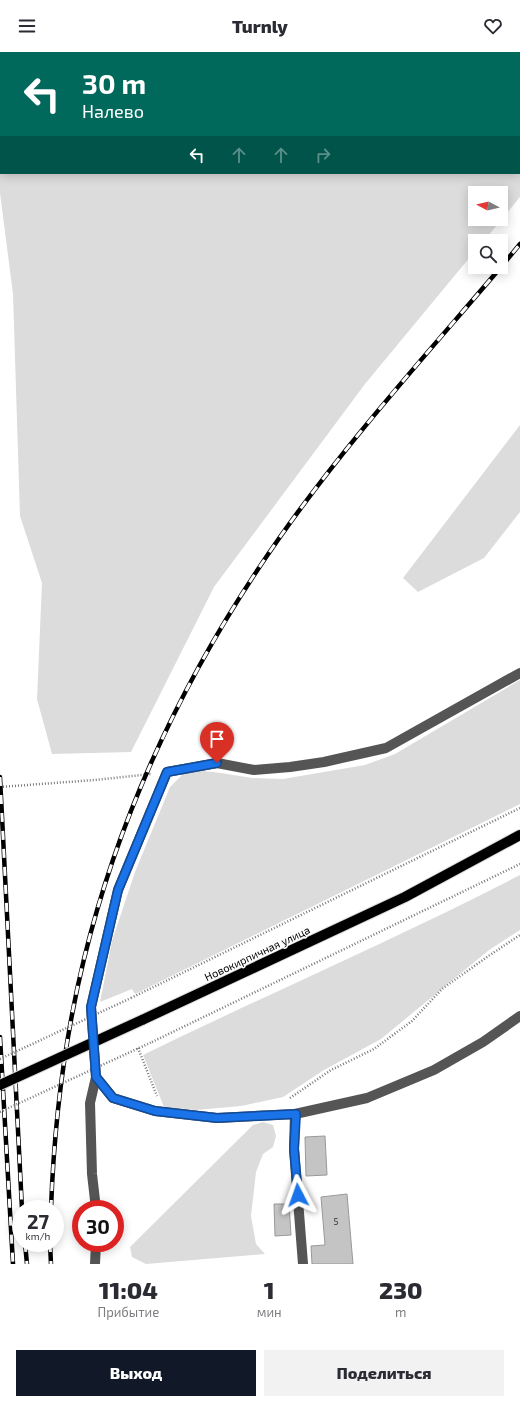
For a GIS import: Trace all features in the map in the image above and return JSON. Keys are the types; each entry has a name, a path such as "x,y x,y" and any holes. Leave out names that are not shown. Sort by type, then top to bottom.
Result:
{"main road":[{"name":"Новокирпичная улица","path":"0,1085 405,897 520,835"}],"street":[{"path":"95,1200 92,1174 90,1103 96,1077 91,1007 118,890 167,772 217,763 254,770 290,767 324,762 386,748 520,672"},
{"path":"96,1077 113,1098 155,1111 217,1118 296,1114 367,1098 434,1070 483,1042 520,1016"},
{"path":"296,1114 294,1149 303,1264"},
{"path":"95,1264 96,1252"}],"path":[{"path":"0,787 95,780 167,772"},
{"path":"0,1059 131,998 520,808"},
{"path":"0,1112 152,1042 520,864"},
{"path":"289,1099 332,1070 374,1049 412,1021 442,989 520,935"},
{"path":"138,1048 163,1112"}],"shaded area":[{"path":"0,174 520,174 520,197 508,212 508,186 468,186 468,226 496,226 490,234 468,234 468,259 365,384 214,587 131,752 52,754 37,699 42,583 20,516 13,294 0,193"},
{"path":"520,425 520,512 484,558 418,592 403,578"},
{"path":"520,680 520,804 135,994 132,989 100,1002 112,941 135,872 170,787 183,774 203,771 252,778 283,779 365,765 395,754"},
{"path":"520,875 520,930 489,950 381,1039 324,1070 283,1097 241,1106 196,1110 164,1107 143,1055 426,922"},
{"path":"263,1122 273,1125 276,1136 273,1147 263,1154 256,1172 251,1216 256,1244 265,1254 146,1264 132,1257 130,1247 253,1125"}],"building":[{"path":"325,1136 327,1175 306,1176 305,1137"},
{"path":"347,1194 353,1264 312,1264 311,1246 325,1245 321,1197"},
{"path":"274,1204 289,1204 291,1235 275,1236"}],"railway":[{"path":"508,259 520,244"},
{"path":"51,1200 57,1115 61,1083 71,1021 84,959 99,902 118,847 139,792 162,739 188,687 247,586 305,502 359,433 495,274"},
{"path":"0,777 22,1200"},
{"path":"0,1037 13,1264"},
{"path":"26,1252 27,1264"},
{"path":"50,1252 51,1264"}],"route":[{"path":"217,763 167,772 118,890 91,1007 96,1077 113,1098 155,1111 217,1118 296,1114 294,1149 298,1195"}]}
